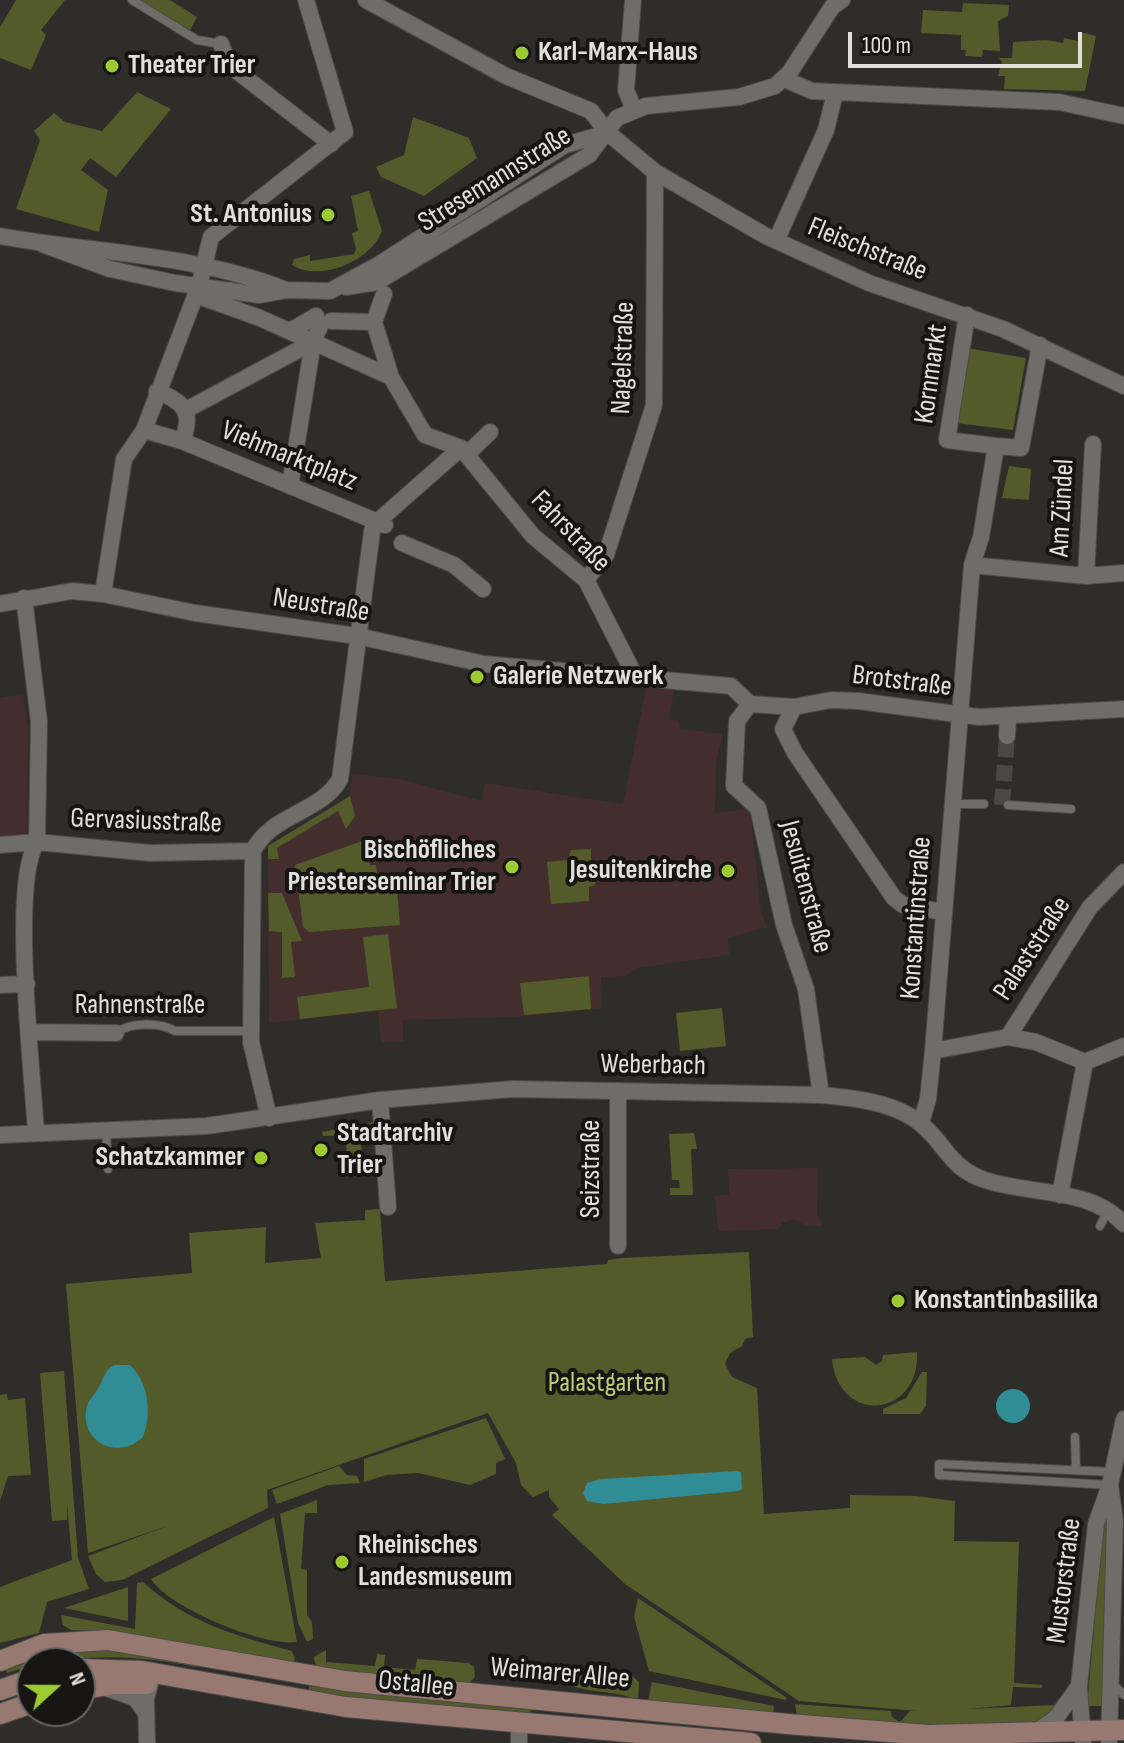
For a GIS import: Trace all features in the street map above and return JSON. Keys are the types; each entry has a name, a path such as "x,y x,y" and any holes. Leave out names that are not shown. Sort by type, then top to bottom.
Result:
{"main road":[{"name":"Weimarer Allee","path":"0,1658 44,1644 108,1640 345,1681 788,1724 928,1735 1114,1734"},
{"name":"Ostallee","path":"96,1670 142,1671 346,1707 519,1733 751,1743"},
{"path":"96,1687 150,1684 174,1678"}],"street":[{"path":"103,594 124,459 144,430 157,391 202,292 211,237 345,132 306,0"},
{"name":"Fleischstraße","path":"366,0 506,76 591,111 608,133 655,172 776,241 869,283 967,315 1040,345 1124,386"},
{"path":"633,0 626,90 634,110"},
{"path":"608,133 617,118 634,110 751,95 784,79 832,7 842,0"},
{"path":"221,44 229,65 331,144"},
{"path":"784,79 804,90 1059,102 1124,116"},
{"path":"776,241 826,130 835,93"},
{"name":"Stresemannstraße","path":"42,244 110,269 202,292 259,295 287,290 319,292 342,287 565,145 608,133"},
{"name":"Nagelstraße","path":"586,580 606,555 654,405 655,172"},
{"path":"0,236 42,244"},
{"name":"Stresemannstraße","path":"42,244 136,255 261,280 287,290"},
{"path":"202,292 290,331 374,322 384,294"},
{"name":"Kornmarkt","path":"967,315 947,440 996,446"},
{"name":"Fahrstraße","path":"374,322 391,377 425,435 458,449 533,536 586,580 635,676"},
{"path":"290,331 320,326 391,377"},
{"path":"186,410 320,326"},
{"path":"290,486 320,326"},
{"path":"996,446 1021,448 1040,345"},
{"name":"Viehmarktplatz","path":"157,391 178,399 186,410 189,417 182,441"},
{"name":"Viehmarktplatz","path":"144,430 182,441 382,524 458,449 490,432"},
{"name":"Am Zündel","path":"1086,576 1093,444"},
{"name":"Konstantinstraße","path":"921,1123 928,1099 933,1051 972,565 982,532 996,446"},
{"path":"269,1118 254,1064 250,1031 253,851 269,830 334,790 343,767 372,531 382,524"},
{"path":"402,543 454,565 483,589"},
{"path":"972,565 1086,576 1124,573"},
{"name":"Neustraße","path":"0,604 72,591 103,594 195,613 357,636 484,664 609,677 635,676"},
{"path":"24,598 39,721 37,842 29,853 23,908 36,1133"},
{"name":"Brotstraße","path":"635,676 731,686 750,704 794,707 831,700 858,701 959,715 1008,716 1124,709"},
{"name":"Jesuitenstraße","path":"750,704 737,721 734,786 758,808 776,889 806,989 821,1095"},
{"path":"794,707 783,729 795,753 894,898 943,919"},
{"path":"1007,736 1008,716"},
{"name":"Gervasiusstraße","path":"0,845 37,842 145,852 253,851"},
{"name":"Palaststraße","path":"933,1051 1008,1037 1090,907 1124,872"},
{"path":"0,985 27,984"},
{"name":"Rahnenstraße","path":"30,1032 116,1033"},
{"path":"1008,1037 1036,1042 1085,1062 1124,1046"},
{"path":"1060,1195 1066,1178 1085,1062"},
{"name":"Weberbach","path":"0,1135 194,1127 380,1100 512,1089 821,1095 865,1100 921,1123"},
{"name":"Seizstraße","path":"618,1091 618,1246"},
{"path":"380,1100 388,1207"},
{"path":"921,1123 964,1171 993,1182 1060,1195 1104,1218 1124,1224"},
{"name":"Mustorstraße","path":"1082,1736 1079,1686 1096,1524 1111,1479 1124,1419"},
{"name":"Mustorstraße","path":"1111,1479 1120,1522 1114,1734"},
{"path":"147,1743 146,1713 150,1684"},
{"name":"Mustorstraße","path":"1034,1733 1056,1718 1079,1686"},
{"path":"1116,1688 1124,1709"},
{"path":"96,1689 129,1693 146,1713"}],"lane":[{"path":"132,0 197,40 221,44"},
{"path":"951,804 984,804"},
{"path":"1008,805 1071,809"},
{"name":"Rahnenstraße","path":"116,1033 124,1027 165,1025 175,1031 250,1031"},
{"path":"106,1130 108,1169"},
{"path":"1075,1437 1076,1470"},
{"path":"939,1464 1076,1470 1111,1479 939,1475 939,1464"}],"shaded area":[{"name":"Bischöfliches Priesterseminar Trier","path":"646,688 674,690 669,719 679,721 680,729 723,734 716,762 715,813 750,809 761,913 767,927 728,938 729,955 637,968 626,976 601,977 602,1008 515,1017 403,1020 403,1041 381,1043 378,1011 269,1023 268,846 349,796 353,774 399,779 482,801 485,783 623,804"},
{"path":"23,694 28,727 27,838 0,840 0,698"},
{"path":"818,1168 817,1215 823,1226 806,1226 794,1219 782,1223 779,1229 718,1231 715,1196 729,1194 728,1169"}],"green space":[{"path":"16,0 65,0 41,30 46,35 31,70 0,58 0,27"},
{"path":"136,0 170,0 197,17 189,32"},
{"path":"963,3 1009,5 1008,16 998,21 1000,51 983,50 982,57 965,56 966,50 961,50 961,35 921,33 923,10 962,12"},
{"path":"1080,32 1096,36 1085,91 1004,89 1005,76 998,76 1002,62 999,58 1012,58 1013,42 1046,40 1063,43 1064,38 1078,41"},
{"path":"137,92 171,109 116,177 90,158 81,170 108,190 99,232 16,209 40,140 34,131 54,113 65,122 102,131"},
{"path":"413,117 469,138 477,158 424,196 381,177 376,167 404,155"},
{"path":"369,191 382,231 368,251 344,266 330,270 303,270 292,265 294,259 310,255 310,261 354,254 356,249 352,233 358,231 351,196"},
{"path":"967,348 1026,358 1013,430 956,423"},
{"path":"1009,466 1031,469 1029,500 1002,498"},
{"path":"350,796 355,816 346,829 338,811 277,848 279,859 268,859 268,846"},
{"path":"362,841 370,865 376,865 379,890 397,889 400,925 309,932 303,927 295,865"},
{"path":"591,849 591,862 597,863 595,885 589,887 589,901 551,904 547,862 568,860 571,850"},
{"path":"268,893 282,893 302,941 291,942 295,977 282,978 282,932 269,931"},
{"path":"388,934 397,1008 300,1019 297,997 369,987 363,937"},
{"path":"589,976 591,1009 524,1015 520,983"},
{"path":"722,1008 726,1046 680,1051 676,1013"},
{"path":"373,1122 375,1132 360,1133 364,1173 349,1175 345,1135 323,1136 322,1132"},
{"path":"694,1133 697,1149 691,1149 693,1195 670,1195 670,1188 680,1188 679,1180 672,1180 669,1134"},
{"name":"Palastgarten","path":"380,1209 385,1281 607,1264 608,1260 622,1258 749,1252 753,1337 745,1339 742,1346 730,1353 725,1364 732,1377 757,1388 764,1514 850,1508 850,1495 916,1496 955,1501 954,1541 1019,1542 1014,1683 1042,1685 1042,1688 1013,1687 1011,1705 968,1709 1054,1705 1054,1710 1041,1722 953,1728 797,1716 795,1704 891,1711 892,1717 900,1722 910,1711 917,1711 799,1701 625,1584 552,1515 559,1509 549,1497 549,1490 533,1497 521,1485 516,1463 488,1413 267,1490 268,1508 122,1580 105,1582 96,1574 88,1556 170,1525 88,1553 66,1284 192,1273 189,1233 266,1227 265,1263 321,1258 315,1223 365,1220 365,1210"},
{"path":"917,1352 914,1374 906,1391 893,1401 878,1405 862,1403 848,1395 837,1380 832,1359 865,1357 876,1365 882,1361 883,1355"},
{"path":"64,1371 78,1558 89,1589 47,1602 39,1633 0,1643 0,1587 72,1560 67,1504 67,1520 52,1521 40,1373"},
{"path":"922,1372 927,1372 926,1406 920,1414 883,1414 883,1409 906,1398"},
{"path":"7,1394 8,1400 25,1398 31,1475 8,1476 0,1501 0,1395"},
{"path":"486,1418 505,1459 496,1463 496,1474 470,1485 418,1473 386,1475 364,1482 364,1459"},
{"path":"339,1466 347,1475 357,1476 360,1483 328,1485 277,1504 272,1490"},
{"path":"317,1500 317,1513 305,1513 301,1569 307,1570 307,1615 312,1622 313,1639 307,1642 298,1623 280,1514"},
{"path":"1110,1503 1104,1706 1087,1706 1103,1526"},
{"path":"274,1517 297,1642 263,1638 218,1623 177,1602 151,1579"},
{"path":"143,1582 177,1608 213,1626 292,1651 294,1662 155,1638 71,1630 63,1625 61,1615 135,1629 137,1583"},
{"path":"128,1587 128,1621 64,1608"},
{"path":"638,1598 786,1700 649,1671 634,1617"},
{"path":"106,1649 199,1664 196,1667 148,1659 96,1657 96,1650"},
{"path":"326,1650 326,1662 375,1666 377,1654 385,1655 384,1667 415,1670 417,1659 468,1663 474,1667 475,1677 467,1685 316,1668 314,1657"},
{"path":"16,1666 16,1670 7,1673 5,1669"},
{"path":"563,1669 629,1673 639,1682 638,1701 568,1684 562,1679"},
{"path":"652,1682 774,1706 773,1714 648,1701"},
{"path":"309,1686 531,1707 530,1715 309,1694"}],"water":[{"path":"114,1365 130,1365 136,1372 145,1390 148,1409 143,1437 122,1447 102,1444 94,1438 86,1419 89,1401"},
{"path":"1013,1389 1025,1394 1030,1406 1025,1418 1013,1423 1001,1418 996,1406 1001,1394"},
{"path":"741,1472 742,1489 738,1491 603,1504 587,1501 583,1493 587,1483 601,1479"}],"tunnel":[{"path":"1002,805 1007,736"}],"place":[{"name":"Karl-Marx-Haus","path":"522,53"},
{"name":"Theater Trier","path":"112,66"},
{"name":"St. Antonius","path":"328,215"},
{"name":"Galerie Netzwerk","path":"477,677"},
{"name":"Bischöfliches Priesterseminar Trier","path":"512,867"},
{"name":"Jesuitenkirche","path":"728,871"},
{"name":"Stadtarchiv Trier","path":"321,1150"},
{"name":"Schatzkammer","path":"261,1158"},
{"name":"Konstantinbasilika","path":"898,1301"},
{"name":"Rheinisches Landesmuseum","path":"342,1562"}]}
